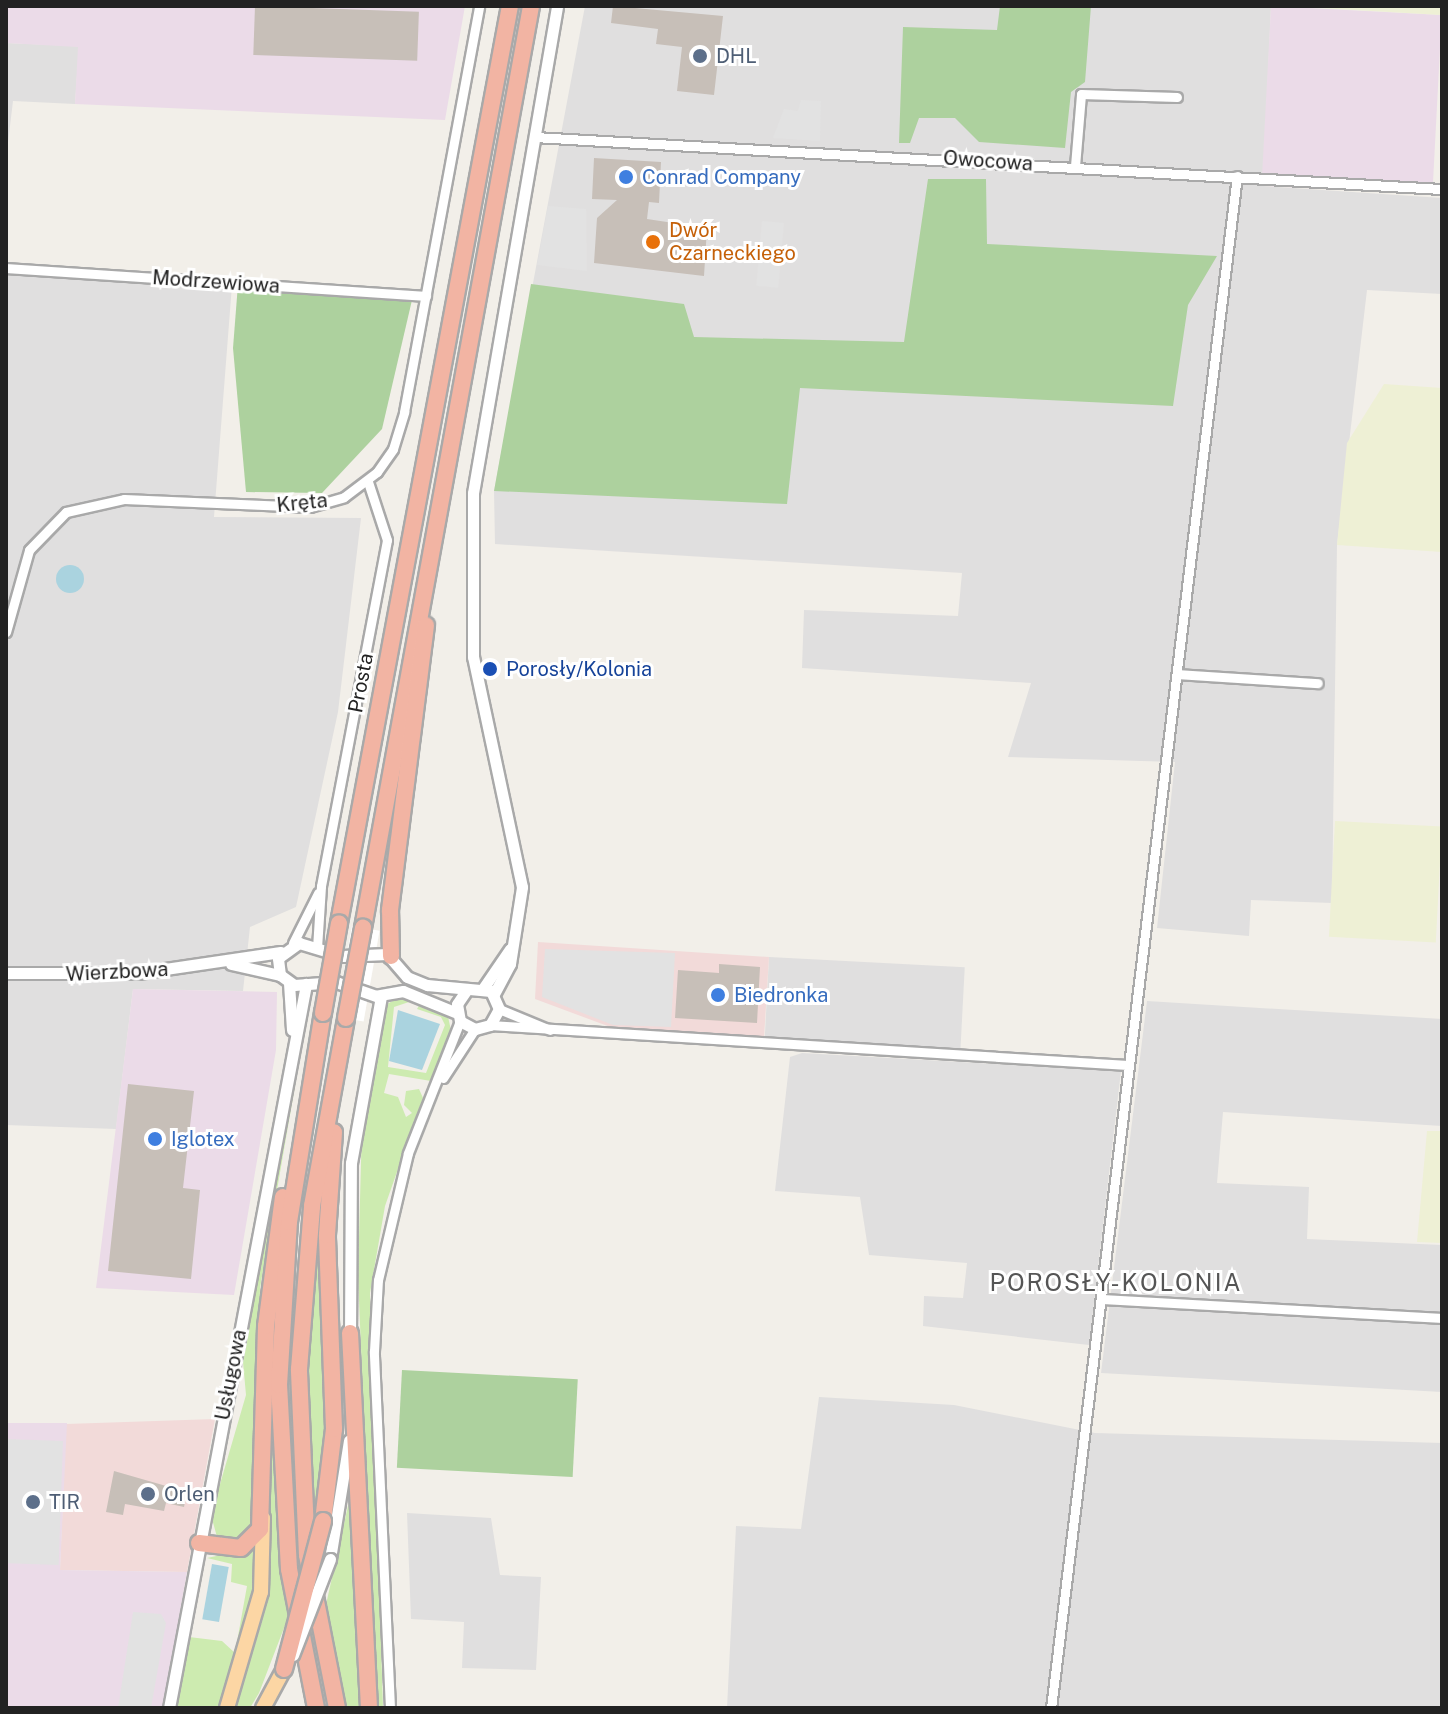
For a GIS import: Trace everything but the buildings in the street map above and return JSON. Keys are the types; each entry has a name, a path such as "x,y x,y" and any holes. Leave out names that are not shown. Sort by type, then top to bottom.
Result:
{"highway":[{"path":"199,1543 230,1549 250,1544 263,1505 271,1260 304,1119 510,6"},
{"path":"337,1708 307,1555 299,1369 312,1206 531,6"},
{"path":"396,963 390,910 418,720 431,550"},
{"path":"284,1669 323,1521 334,1429 327,1235 340,1057"},
{"path":"304,1119 281,1318 280,1429 289,1569 316,1708"},
{"path":"350,1333 369,1708"}],"main road":[{"path":"227,1708 261,1592 263,1505"},
{"path":"263,1708 284,1669"}],"street":[{"path":"368,482 398,436 479,6"},
{"path":"489,990 512,946 521,862 475,671 470,564 479,433 557,6"},
{"path":"1075,166 1081,94 1177,97"},
{"name":"Owocowa","path":"534,137 1442,189"},
{"path":"1051,1708 1237,176"},
{"name":"Modrzewiowa","path":"6,268 426,296"},
{"name":"Kręta","path":"6,632 29,550 66,512 124,499 310,507 368,482"},
{"name":"Prosta","path":"317,948 321,886 387,540 368,482"},
{"path":"1177,674 1318,683"},
{"name":"Prosta","path":"293,943 321,886"},
{"path":"292,1043 280,952 293,943 342,956 396,963 435,987 489,990"},
{"name":"Wierzbowa","path":"6,973 96,975 228,963 280,952"},
{"name":"Wierzbowa","path":"228,963 306,984 336,982 387,994 436,999 459,1017"},
{"path":"284,1669 313,1614 330,1559 347,1473 351,1163 396,963"},
{"path":"292,1043 306,984"},
{"path":"390,1708 375,1314 392,1202 438,1083 467,989"},
{"path":"489,990 499,1009 556,1033"},
{"path":"490,1025 499,1009"},
{"path":"459,1017 475,1029"},
{"path":"438,1083 475,1029 490,1025 556,1033 1128,1065"},
{"name":"Usługowa","path":"169,1708 292,1043"},
{"path":"1102,1299 1442,1318"}],"shaded area":[{"path":"6,6 465,6 445,120 75,104 78,47 6,43"},
{"path":"585,6 1271,6 1263,186 1442,198 1442,294 1367,290 1337,545 1332,903 1251,900 1249,936 1157,928 1175,762 1008,757 1031,683 802,668 804,610 958,616 962,573 495,544 494,491"},
{"path":"1271,6 1442,15 1432,195 1262,186"},
{"path":"6,43 79,46 75,104 13,101 6,159"},
{"path":"801,100 821,101 820,141 773,138 784,109 798,111"},
{"path":"548,206 586,209 587,271 537,265"},
{"path":"762,221 784,223 778,288 756,286"},
{"path":"6,273 232,285 214,517 361,518 338,712 296,907 250,927 243,991 133,989 116,1129 6,1125"},
{"path":"538,942 769,957 764,1038 613,1028 535,999"},
{"path":"545,949 675,953 671,1027 613,1025 542,997"},
{"path":"769,957 965,967 960,1050 765,1040"},
{"path":"133,989 277,992 276,1050 234,1295 96,1288"},
{"path":"1147,1001 1442,1019 1442,1126 1223,1112 1217,1183 1309,1187 1307,1239 1442,1245 1442,1392 1101,1373"},
{"path":"802,1053 1121,1071 1089,1345 923,1326 924,1296 963,1298 967,1263 869,1255 860,1197 775,1191 790,1057"},
{"path":"819,1397 954,1405 1095,1433 1442,1443 1442,1708 727,1708 736,1526 801,1529"},
{"path":"215,1419 187,1572 60,1570 66,1424"},
{"path":"6,1423 67,1423 60,1570 187,1572 163,1708 6,1708"},
{"name":"TIR","path":"6,1439 63,1441 59,1565 6,1563"},
{"path":"407,1513 491,1518 500,1575 541,1577 536,1670 462,1668 464,1622 411,1619"},
{"path":"133,1612 161,1614 166,1623 151,1708 118,1708"}],"green space":[{"path":"1000,6 1091,6 1085,82 1071,92 1065,148 979,142 955,118 919,118 910,143 899,143 903,27 997,30"},
{"path":"1286,6 1442,6 1442,15"},
{"path":"928,179 986,179 987,244 1217,256 1188,305 1173,406 800,388 787,504 494,491 531,284 684,304 694,337 904,342"},
{"path":"238,284 412,300 382,429 322,493 246,492 233,348"},
{"path":"1384,384 1442,388 1442,552 1337,545 1347,443"},
{"path":"1335,821 1442,827 1436,942 1329,937"},
{"path":"311,994 260,1288 255,1524 244,1540 227,1541 217,1537 211,1515 246,1395 242,1351"},
{"path":"404,995 412,1001 394,1007 388,1067 426,1073 445,1025 441,1017 417,1009 420,1004 447,1012 452,1035 431,1081 389,1074 384,1093 398,1097 406,1117 412,1113 404,1105 406,1091 419,1089 423,1098 385,1206 370,1293 383,1708 376,1708 358,1276 362,1124 385,1005"},
{"path":"1427,1131 1442,1131 1442,1243 1417,1242"},
{"path":"321,1201 326,1414 313,1527 306,1377"},
{"path":"276,1296 274,1479 289,1615 259,1693 250,1708 236,1708 262,1621 269,1562"},
{"path":"402,1370 578,1379 573,1477 397,1468"},
{"path":"354,1479 364,1708 345,1708 325,1609"},
{"path":"258,1547 255,1587 220,1708 175,1708 189,1637 222,1641 235,1653 247,1586 231,1582 232,1564 207,1558"}],"water":[{"path":"70,565 80,569 84,579 80,589 70,593 60,589 56,579 60,569"},
{"path":"398,1010 440,1024 422,1070 389,1061"},
{"path":"212,1564 229,1567 219,1622 202,1619"}],"pier":[{"path":"352,926 380,931 364,1021 336,1017"}],"place":[{"name":"DHL","path":"700,56"},
{"name":"Conrad Company","path":"626,177"},
{"name":"Dwór Czarneckiego","path":"653,242"},
{"name":"Porosły/Kolonia","path":"490,669"},
{"name":"Biedronka","path":"718,995"},
{"name":"Iglotex","path":"155,1139"},
{"name":"Orlen","path":"148,1494"},
{"name":"TIR","path":"33,1502"}],"district":[{"name":"POROSŁY-KOLONIA","path":"1116,1283"}]}
